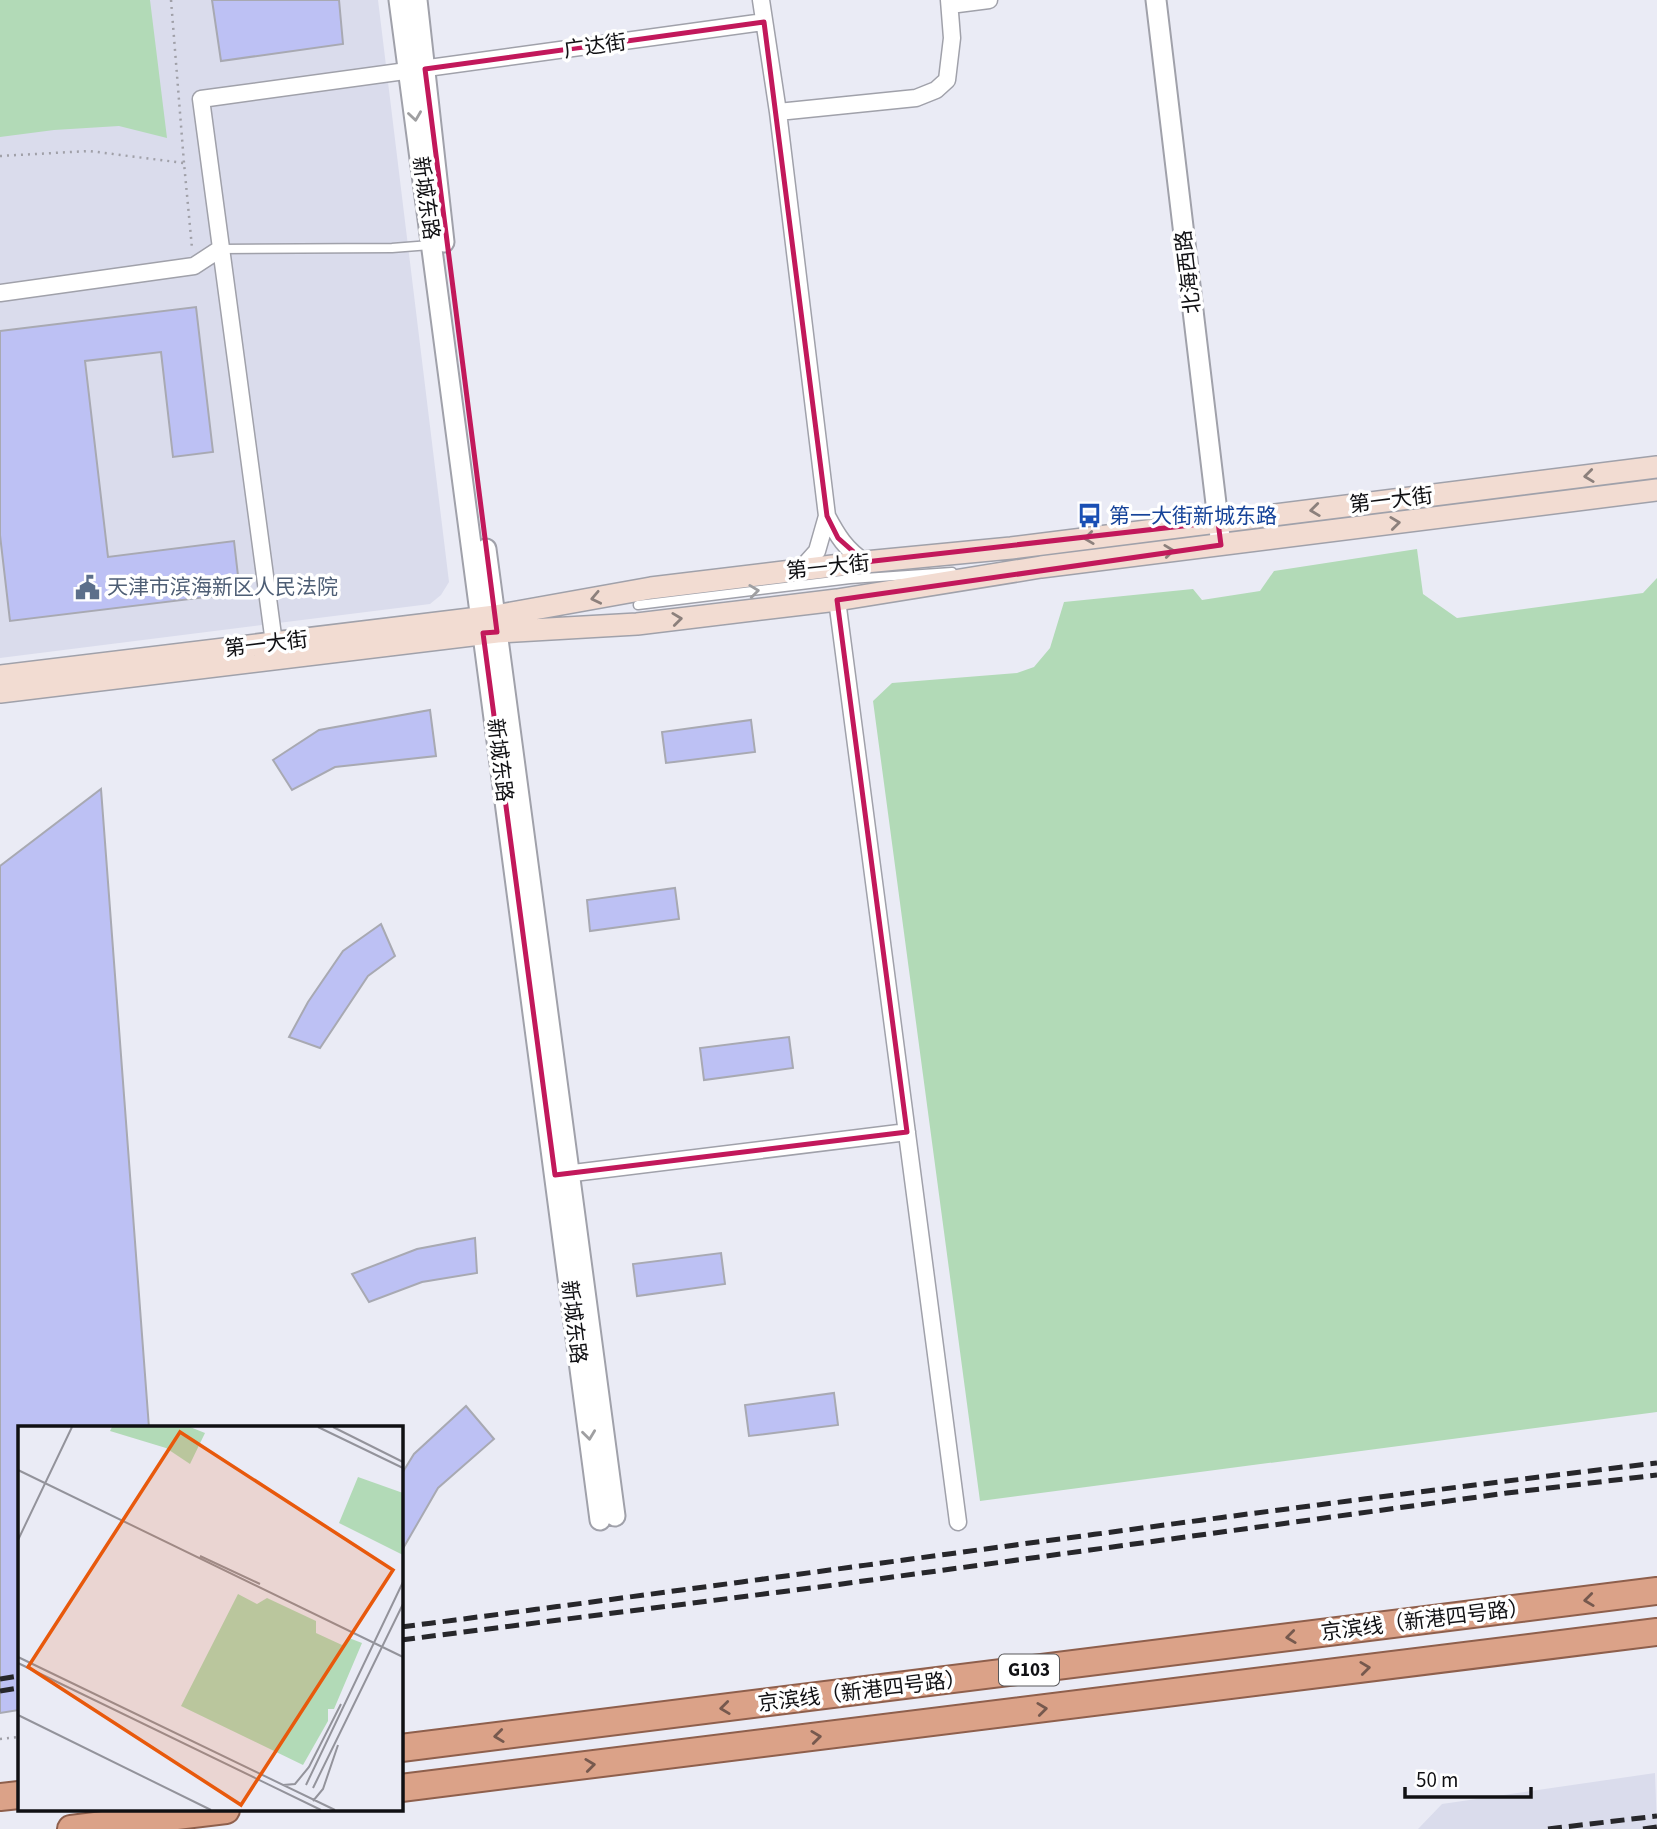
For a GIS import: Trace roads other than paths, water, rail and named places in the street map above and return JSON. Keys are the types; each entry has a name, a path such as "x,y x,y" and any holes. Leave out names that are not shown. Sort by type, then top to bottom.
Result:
{"highway":[{"name":"京滨线（新港四号路）","path":"402,1748 1657,1591"},
{"name":"京滨线（新港四号路）","path":"402,1788 1657,1632"},
{"path":"0,1797 18,1795"},
{"path":"71,1829 210,1812"}],"main road":[{"name":"第一大街","path":"0,692 489,625 651,588 864,562 1011,548 1657,467"},
{"name":"第一大街","path":"0,676 274,643 489,625 637,624 837,600 1041,566 1657,490"}],"street":[{"name":"新城东路","path":"400,0 417,70"},
{"name":"新城东路","path":"416,0 417,70 438,244 607,1518"},
{"path":"761,0 778,112 827,516 838,538 853,555 864,562"},
{"path":"778,112 916,98 936,90 947,80 952,38 949,2 989,0"},
{"name":"北海西路","path":"1156,0 1221,545"},
{"name":"广达街","path":"220,249 201,99 764,22"},
{"path":"0,293 194,266 220,249 274,643"},
{"path":"800,570 817,551 827,516"},
{"path":"837,600 958,1522"},
{"path":"562,1174 906,1132"}],"lane":[{"path":"220,249 392,248 438,244"},
{"path":"638,605 885,576 1041,566"}],"railway":[{"path":"402,1627 1186,1522 1657,1463"},
{"path":"402,1640 1657,1475"},
{"path":"0,1679 18,1676"},
{"path":"0,1691 18,1688"},
{"path":"1548,1829 1657,1816"},
{"path":"1643,1829 1657,1827"}],"place":[{"name":"第一大街新城东路","path":"1089,516"},
{"name":"天津市滨海新区人民法院","path":"87,587"}]}
